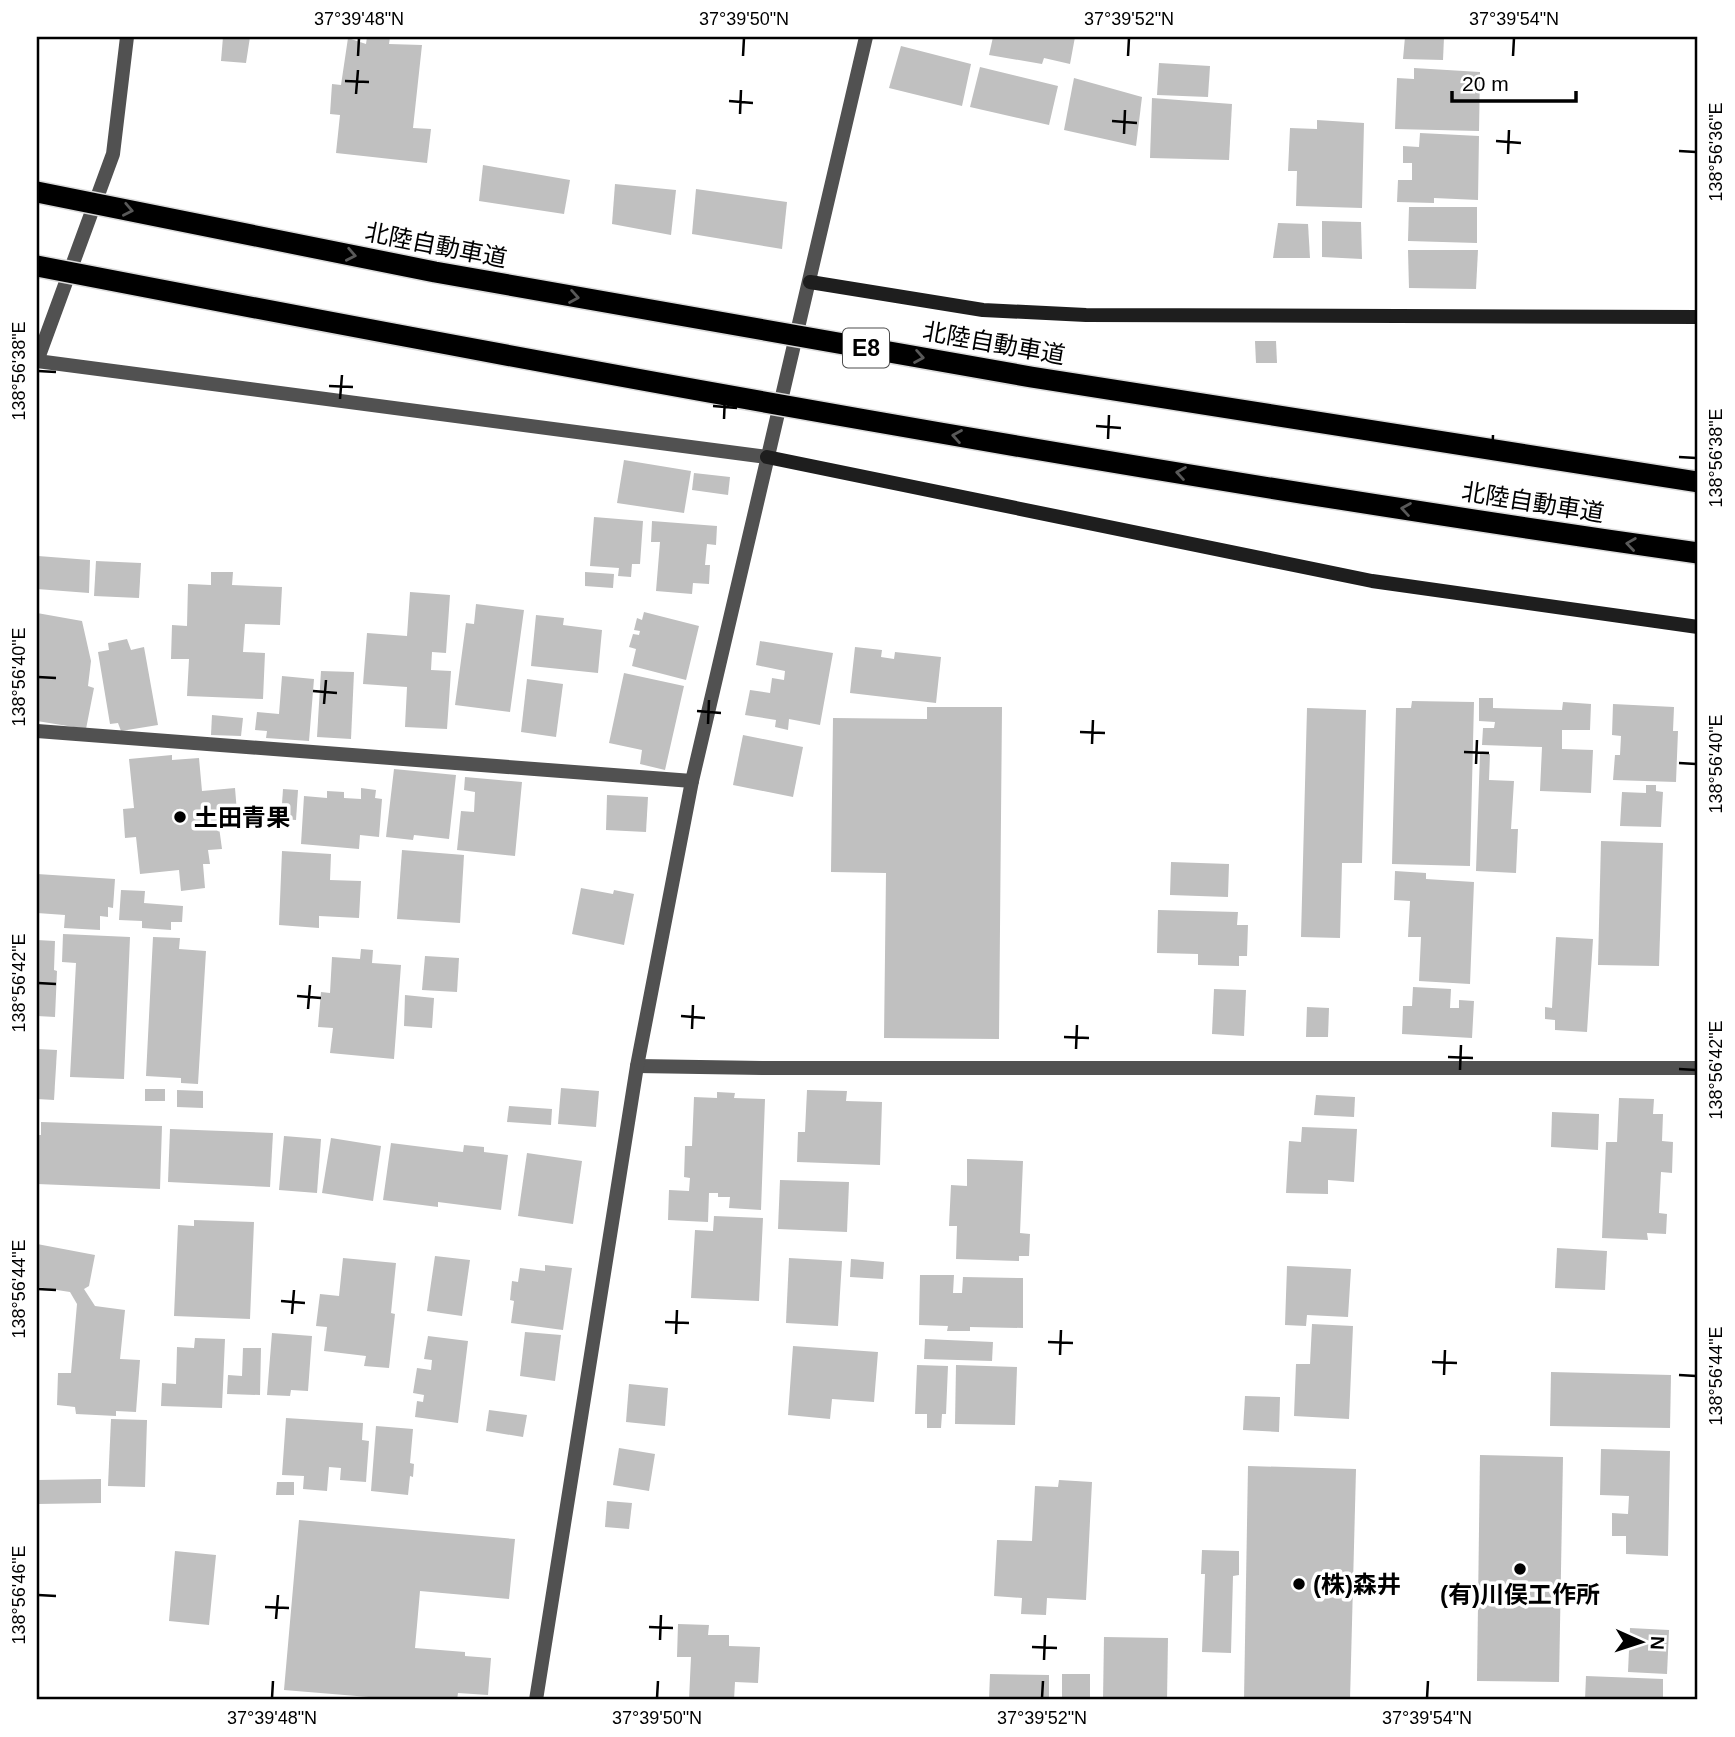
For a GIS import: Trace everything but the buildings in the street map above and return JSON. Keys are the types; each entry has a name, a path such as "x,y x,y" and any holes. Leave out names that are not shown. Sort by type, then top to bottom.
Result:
{"highway":[{"name":"北陸自動車道","path":"37,192 435,272 1018,374 1698,482"},
{"name":"北陸自動車道","path":"37,266 414,339 1009,445 1550,532 1698,553"}],"street":[{"path":"127,37 113,154 37,361 767,457 1372,581 1698,627"},
{"path":"536,1700 637,1066 692,781 866,37"},
{"path":"810,282 984,310 1086,315 1698,317"},
{"path":"37,731 692,781"},
{"path":"637,1066 1698,1068"}],"place":[{"name":"土田青果","path":"180,817"},
{"name":"(有)川俣工作所","path":"1520,1569"},
{"name":"(株)森井","path":"1299,1584"}]}
